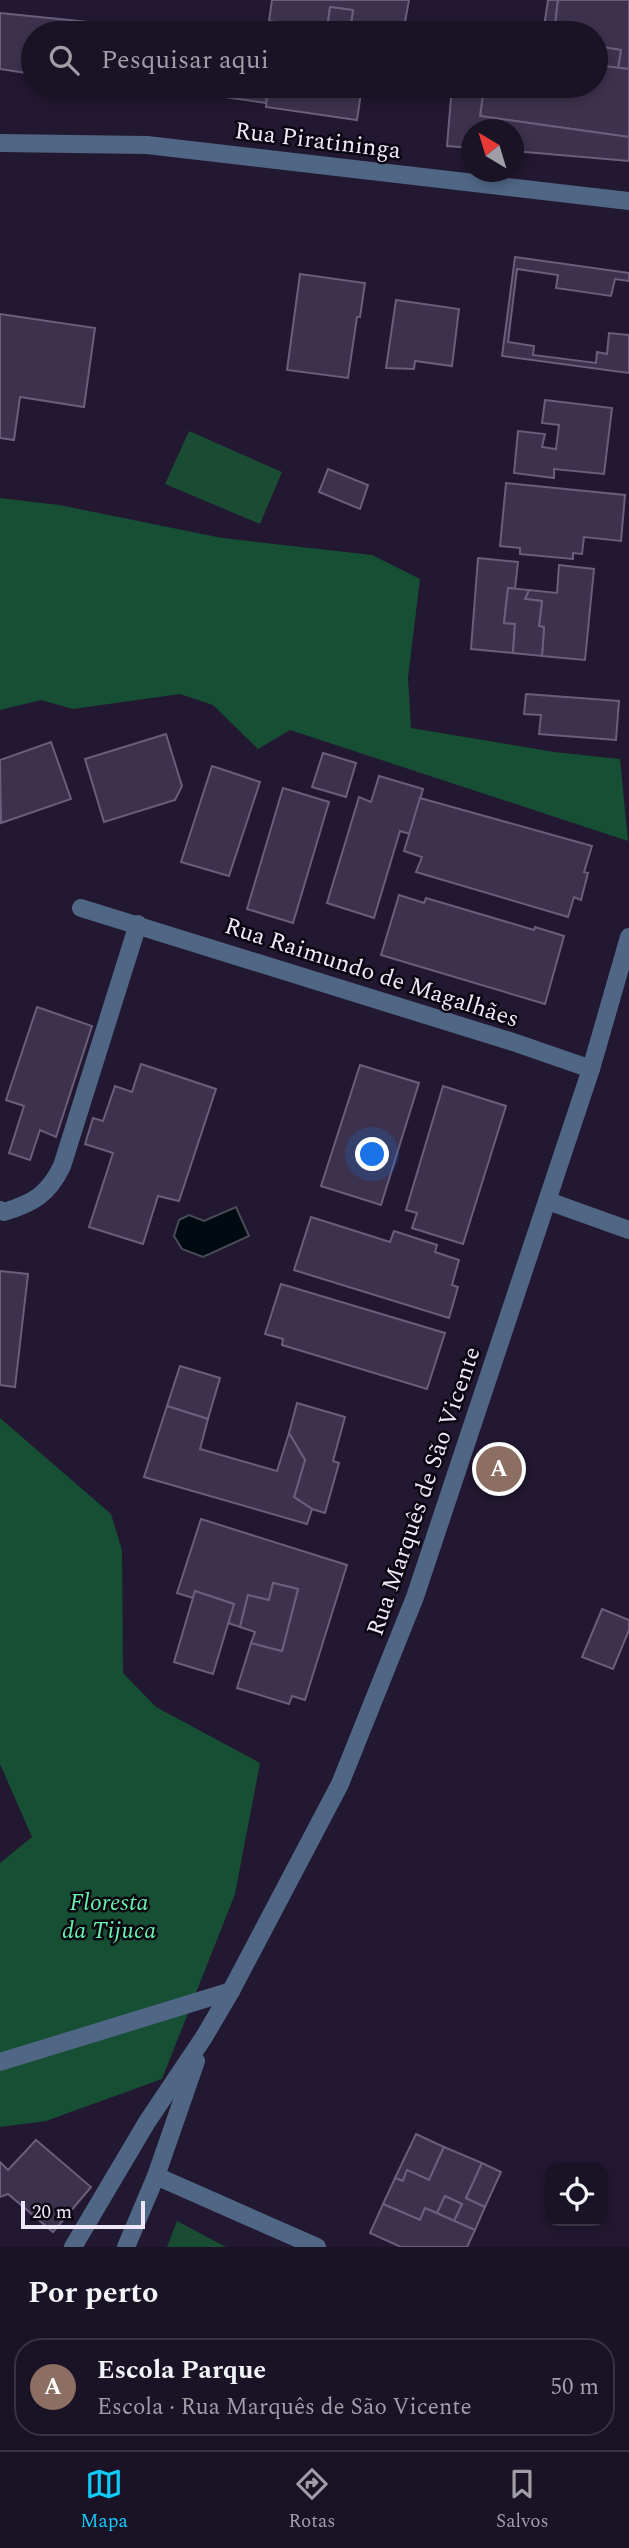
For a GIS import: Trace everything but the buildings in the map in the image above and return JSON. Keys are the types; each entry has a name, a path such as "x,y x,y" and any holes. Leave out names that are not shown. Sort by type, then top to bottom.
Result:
{"street":[{"name":"Rua Piratininga","path":"0,143 147,145 629,201"},
{"name":"Rua Raimundo de Magalhães","path":"81,908 516,1043 591,1069"},
{"path":"0,1210 4,1212 37,1200 54,1183 62,1166 138,924"},
{"name":"Rua Marquês de São Vicente","path":"204,2037 340,1784 415,1597 591,1069 629,937"},
{"path":"548,1200 629,1230"},
{"path":"0,2063 231,1991"},
{"path":"126,2247 156,2175 204,2037"},
{"path":"73,2247 147,2122 204,2037"},
{"path":"156,2175 317,2247"}],"green space":[{"path":"189,431 282,472 260,524 165,484"},
{"path":"0,498 59,505 222,538 372,555 420,579 408,678 411,728 554,752 620,759 628,841 290,730 258,749 213,705 180,694 73,709 41,700 0,710"},
{"name":"Floresta da Tijuca","path":"0,1418 111,1514 122,1550 123,1673 156,1707 260,1763 235,1894 162,2079 46,2121 0,2127 0,1863 32,1837 0,1764"},
{"path":"177,2221 226,2247 167,2247"}],"shaded area":[{"path":"236,1207 249,1236 203,1257 182,1249 174,1236 179,1220 189,1215 204,1221"}],"place":[{"name":"Escola Parque","path":"499,1469"}]}
